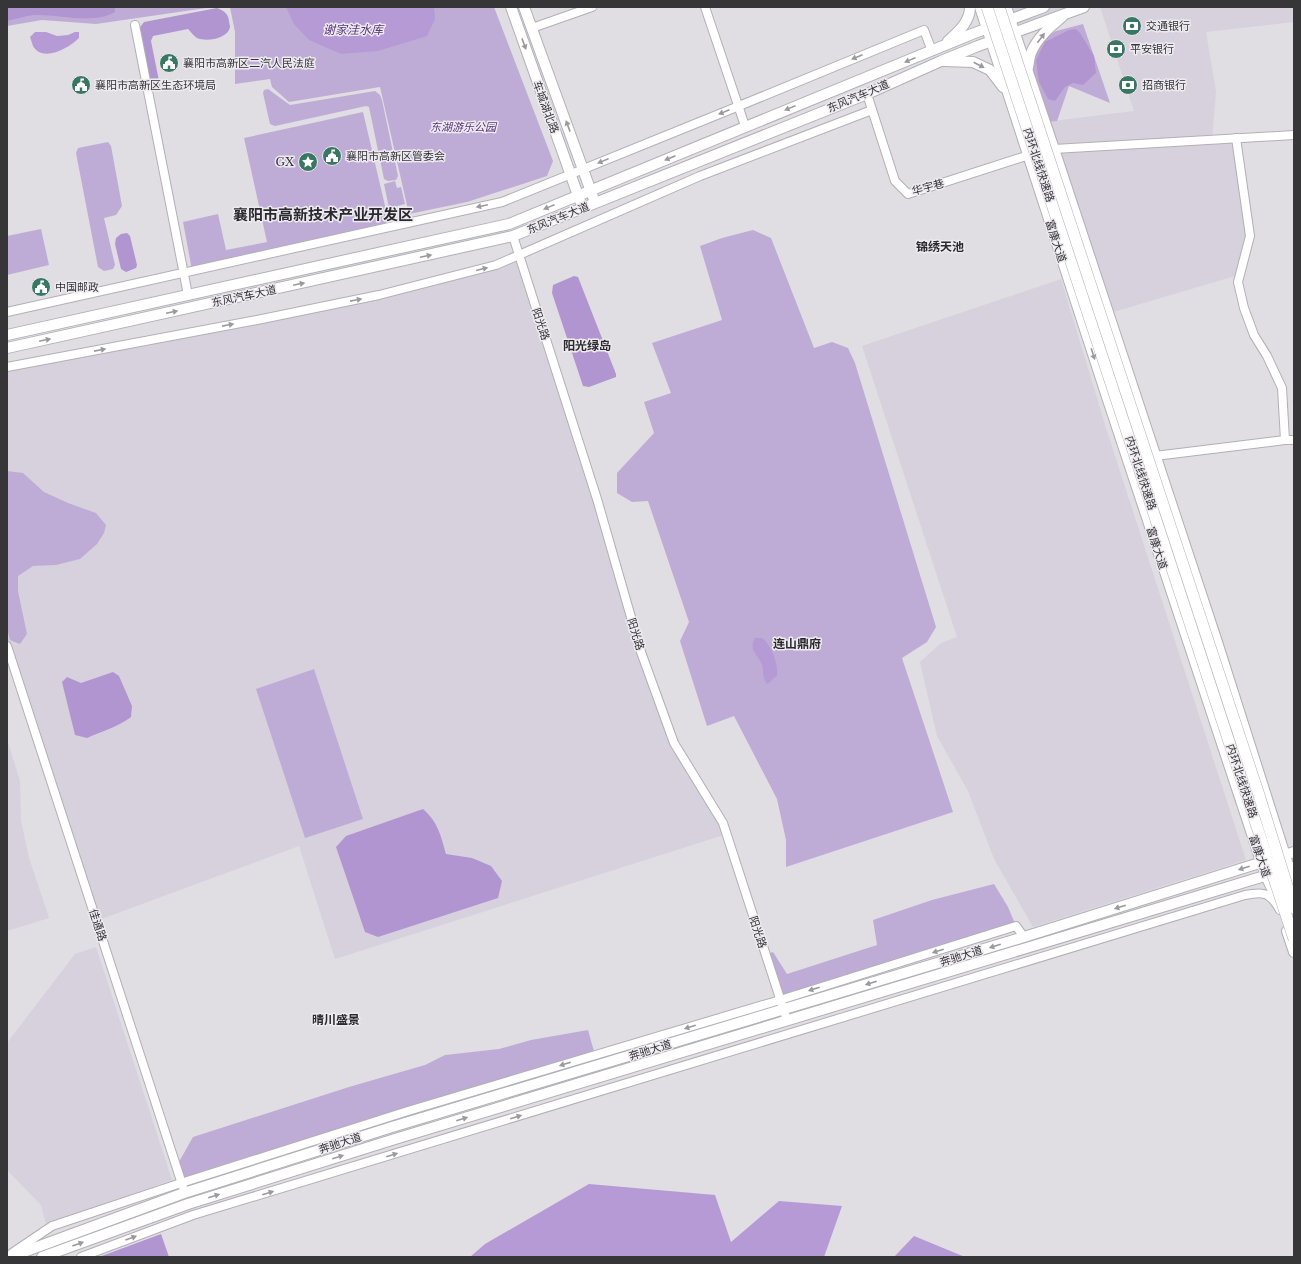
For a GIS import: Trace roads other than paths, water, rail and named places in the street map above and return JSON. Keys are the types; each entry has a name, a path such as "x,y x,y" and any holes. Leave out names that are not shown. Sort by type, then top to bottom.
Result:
{"highway":[{"name":"内环北线快速路","path":"987,7 1294,939"},
{"name":"内环北线快速路","path":"999,7 1256,787 1294,908"}],"main road":[{"name":"车城湖北路","path":"511,7 583,207"},
{"name":"车城湖北路","path":"524,7 596,202"},
{"path":"936,49 961,29 970,14 970,7"},
{"name":"富康大道","path":"980,7 1266,876 1276,896 1294,952"},
{"name":"富康大道","path":"1006,7 1217,642 1289,853 1294,894"},
{"name":"东风汽车大道","path":"7,335 509,224 746,126 1010,19 1044,7"},
{"name":"东风汽车大道","path":"7,348 513,236 867,94 990,41 1084,7"},
{"path":"1027,71 1031,52 1041,37 1051,26 1068,12"},
{"path":"941,61 973,62 990,70 1008,94"},
{"name":"奔驰大道","path":"10,1257 184,1193 392,1127 1024,937 1289,853"},
{"name":"奔驰大道","path":"42,1257 188,1204 395,1139 1291,868"}],"street":[{"path":"532,28 592,7"},
{"path":"705,7 746,126"},
{"path":"135,25 188,295"},
{"path":"7,312 502,202 924,30 936,49"},
{"name":"华宇巷","path":"867,94 895,181 908,194 1029,155"},
{"path":"7,368 379,295 496,265 700,176 872,110"},
{"path":"1054,149 1294,135"},
{"path":"1236,138 1250,236 1238,282 1244,308 1254,335 1267,356 1282,388 1285,440"},
{"name":"阳光路","path":"513,236 596,499 641,652 674,743 723,823 787,1020"},
{"path":"1130,465 1155,456 1294,440"},
{"name":"佳通路","path":"7,646 9,661 188,1204"},
{"path":"82,1257 193,1215 1245,895 1257,893 1269,896 1274,899 1280,910"},
{"path":"7,1257 52,1226 400,1113 780,1000 1016,926 1024,937"},
{"path":"890,989 894,1002"}],"water":[{"name":"谢家洼水库","path":"286,7 434,7 435,19 427,36 378,51 341,54 309,40 294,24"},
{"path":"35,32 46,32 57,36 79,32 79,38 69,46 49,54 37,51 33,46 30,37"},
{"path":"755,638 762,638 765,641 776,661 777,676 767,684 762,665 753,649 753,642"},
{"path":"589,1184 715,1195 731,1242 779,1201 842,1206 824,1257 470,1257 485,1244"},
{"path":"914,1236 965,1257 894,1257"}],"place":[{"name":"交通银行","path":"1132,26"},
{"name":"平安银行","path":"1116,49"},
{"name":"襄阳市高新区二汽人民法庭","path":"169,63"},
{"name":"襄阳市高新区生态环境局","path":"81,85"},
{"name":"招商银行","path":"1128,85"},
{"name":"襄阳市高新区管委会","path":"332,156"},
{"name":"GX","path":"308,162"},
{"name":"中国邮政","path":"41,287"}],"district":[{"name":"襄阳市高新技术产业开发区","path":"323,215"},
{"name":"锦绣天池","path":"940,247"},
{"name":"阳光绿岛","path":"587,346"},
{"name":"连山鼎府","path":"797,644"},
{"name":"晴川盛景","path":"336,1020"}],"park label":[{"name":"东湖游乐公园","path":"463,127"}]}
